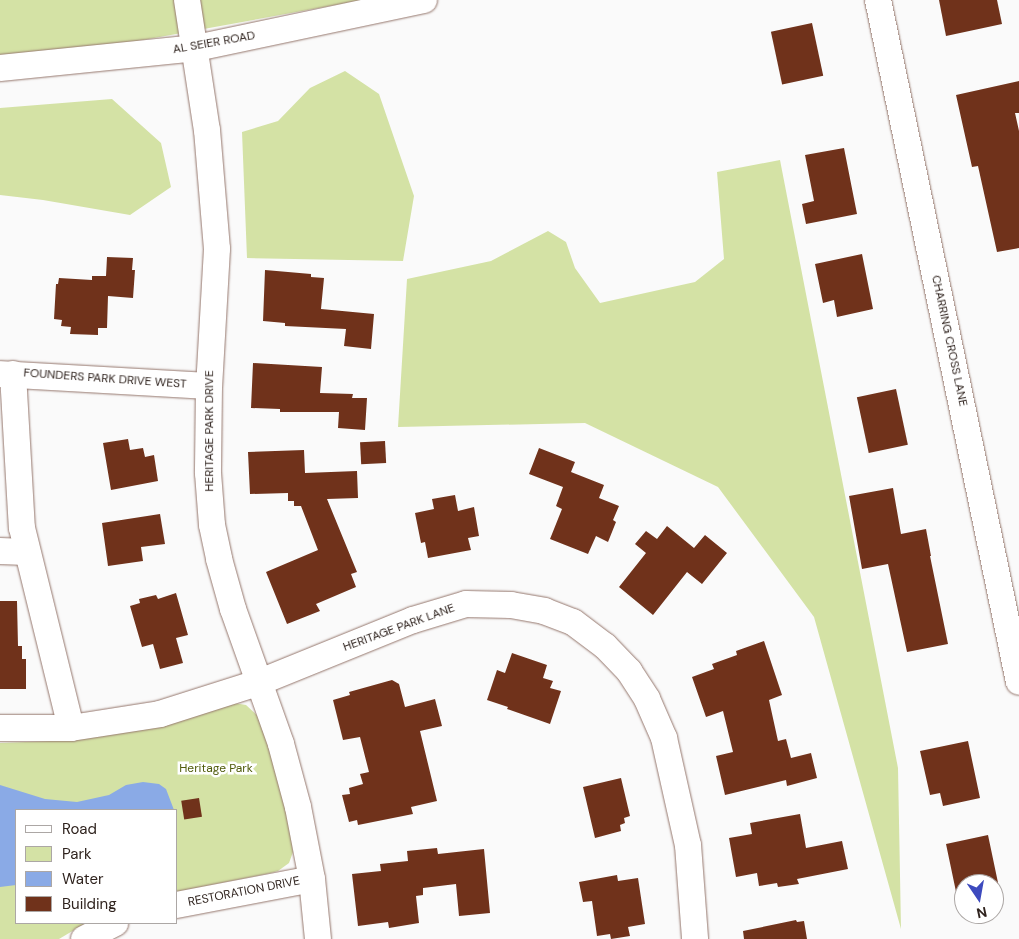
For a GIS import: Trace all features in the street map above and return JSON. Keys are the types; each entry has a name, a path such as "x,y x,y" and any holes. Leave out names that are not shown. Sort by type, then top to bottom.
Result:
{"street":[{"name":"HERITAGE PARK DRIVE","path":"187,0 208,130 217,249 209,386 208,472 212,525 233,609 281,744 298,807 312,879 318,939"},
{"name":"AL SEIER ROAD","path":"0,68 196,48 424,0"},
{"name":"CHARRING CROSS LANE","path":"878,0 1019,682"},
{"name":"FOUNDERS PARK DRIVE WEST","path":"7,374 209,386"},
{"path":"7,374 26,552 61,681 71,728"},
{"path":"0,551 26,552"},
{"name":"HERITAGE PARK LANE","path":"0,728 71,728 160,714 260,682 413,620 466,604 511,605 544,611 573,622 605,646 628,671 647,699 664,738 688,845 695,939"},
{"name":"RESTORATION DRIVE","path":"178,905 312,879"},
{"path":"84,939 113,924"}],"green space":[{"path":"0,0 363,0 0,66"},
{"path":"345,71 379,94 414,196 403,261 247,258 242,132 278,121 310,88"},
{"path":"112,99 161,143 171,187 130,215 43,200 0,195 0,108"},
{"path":"780,160 898,768 901,929 814,617 718,487 585,423 398,427 407,279 491,261 548,231 566,242 575,268 600,303 695,282 724,259 717,172"},
{"name":"Heritage Park","path":"234,703 246,705 260,718 277,773 290,827 293,852 289,863 278,871 271,873 178,892 178,809 15,809 15,924 84,924 59,939 0,939 0,743 51,741"}],"water":[{"path":"143,782 159,784 166,789 174,809 15,809 15,885 0,887 0,785 45,799 77,802 109,795 126,785"}],"building":[{"path":"939,0 997,0 1002,24 946,36"},
{"path":"812,23 823,76 782,85 771,32"},
{"path":"1019,81 1019,113 1015,113 1019,131 1019,248 997,252 978,166 972,167 956,95"},
{"path":"844,148 857,214 806,224 802,204 814,201 805,155"},
{"path":"862,254 873,309 837,317 834,300 823,303 815,264"},
{"path":"107,257 133,258 132,270 135,270 133,298 108,296 107,328 98,328 98,335 70,334 71,327 61,326 62,320 54,319 56,284 58,284 59,278 92,280 92,276 106,276"},
{"path":"265,270 311,274 311,277 324,278 321,309 374,314 371,349 344,346 346,329 285,326 285,323 263,321"},
{"path":"253,363 322,367 320,393 353,394 352,398 367,398 365,430 338,428 339,412 280,412 280,409 251,408"},
{"path":"896,389 908,445 869,453 857,397"},
{"path":"128,439 130,450 143,448 145,457 154,455 158,481 111,490 103,443"},
{"path":"385,441 386,463 361,464 360,442"},
{"path":"539,448 575,462 571,472 604,485 599,498 619,506 613,520 616,522 608,542 596,536 588,554 550,539 562,509 556,506 563,487 529,474"},
{"path":"304,450 305,473 357,471 358,498 327,499 357,572 351,574 356,587 316,604 320,611 287,624 266,572 318,550 301,506 294,506 294,501 288,501 288,493 250,494 248,452"},
{"path":"893,488 901,534 926,529 948,644 907,652 888,564 862,569 849,496"},
{"path":"455,495 458,511 474,507 479,536 468,538 471,550 428,558 425,542 421,543 415,513 434,509 432,499"},
{"path":"160,514 165,544 141,547 143,561 108,566 102,523"},
{"path":"667,526 694,548 705,535 727,553 702,584 687,572 653,615 619,587 646,553 635,544 646,531 657,539"},
{"path":"176,593 188,635 176,638 183,663 160,669 153,644 142,647 130,606 140,603 139,599 156,595 158,599"},
{"path":"0,601 17,601 18,646 22,646 22,659 26,659 26,689 0,689"},
{"path":"764,641 782,695 769,700 778,741 786,739 791,758 811,753 817,778 787,786 786,780 725,795 716,756 733,752 723,711 706,717 692,677 714,669 712,664 737,655 736,651"},
{"path":"512,653 547,665 543,678 553,681 550,688 561,691 550,724 487,700 497,670 505,673"},
{"path":"392,680 399,684 405,707 435,699 442,726 420,731 437,801 411,807 413,814 358,825 357,820 349,822 342,795 350,794 349,788 363,784 360,774 369,772 360,737 343,740 333,700 350,695 349,692"},
{"path":"968,741 980,798 943,806 940,793 930,795 920,751"},
{"path":"621,778 630,816 624,818 625,823 620,825 621,831 595,838 583,787"},
{"path":"199,798 202,817 184,820 181,801"},
{"path":"800,814 806,848 842,841 848,869 797,879 799,884 778,887 777,883 759,886 757,873 736,877 729,838 752,834 750,823"},
{"path":"988,835 996,874 954,874 954,882 946,844"},
{"path":"437,848 438,854 484,849 490,913 459,916 456,884 423,888 423,895 416,896 419,923 389,928 388,922 358,926 352,874 381,871 380,864 408,861 407,851"},
{"path":"617,875 618,881 638,878 645,924 628,927 630,936 611,939 610,934 597,936 592,901 583,902 579,882"},
{"path":"796,920 797,922 804,921 807,939 744,939 743,931"}]}
